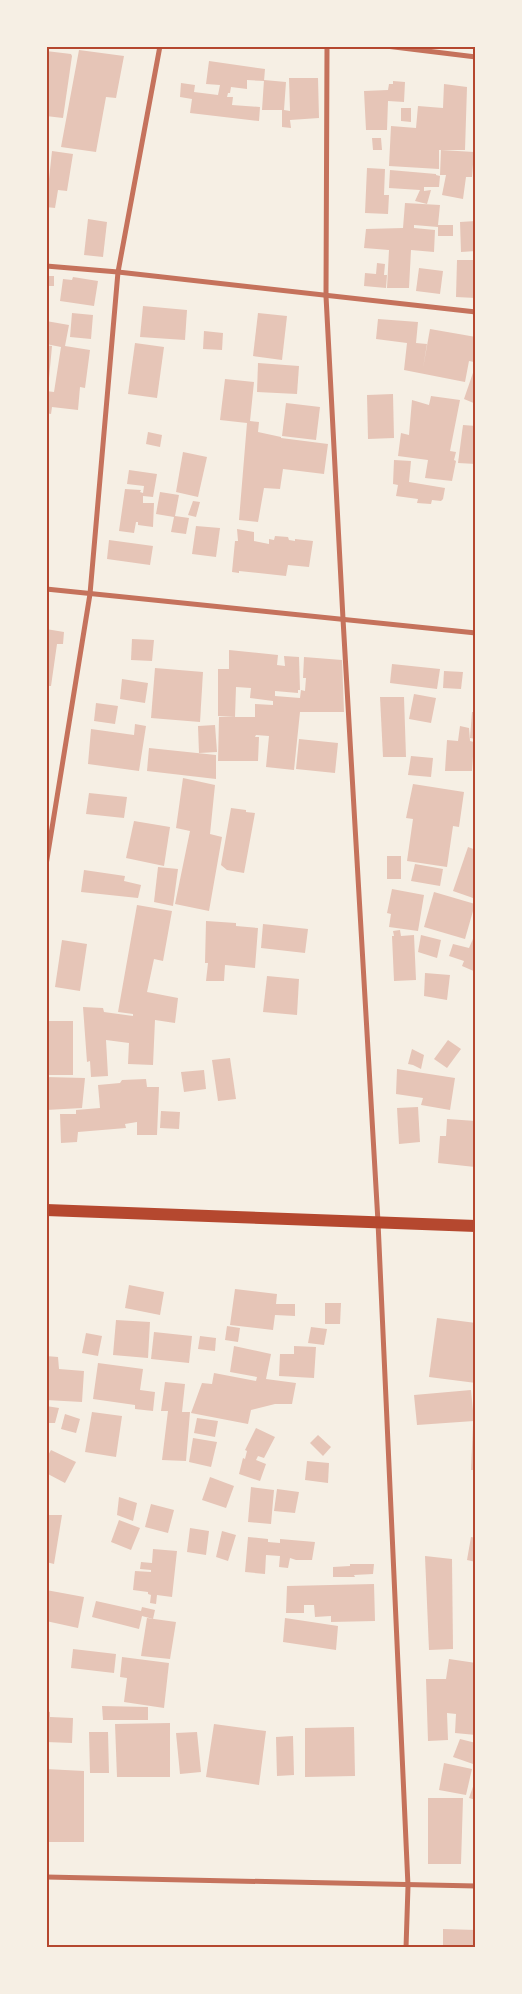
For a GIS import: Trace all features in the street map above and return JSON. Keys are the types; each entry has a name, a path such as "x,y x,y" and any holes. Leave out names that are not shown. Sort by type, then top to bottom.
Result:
{"main road":[{"path":"46,1210 476,1226"}],"street":[{"path":"46,865 90,594 118,272 160,46"},
{"path":"327,46 326,296 378,1222 408,1886 406,1948"},
{"path":"386,46 476,57"},
{"path":"46,266 118,272 476,312"},
{"path":"46,589 476,633"},
{"path":"46,1877 476,1886"}],"building":[{"path":"79,50 124,56 116,98 106,97 96,152 61,147"},
{"path":"46,51 71,54 72,56 63,118 46,116"},
{"path":"209,61 265,69 264,81 247,80 247,89 231,87 227,97 233,97 232,105 260,107 259,121 190,113 192,99 180,97 181,83 195,85 194,92 218,95 220,85 206,84"},
{"path":"289,78 318,78 319,118 290,120 291,128 282,127 282,110 262,110 264,80 286,82 284,110 290,111"},
{"path":"393,81 405,82 404,102 388,101 387,130 366,130 364,91 388,90 389,84 393,84"},
{"path":"444,84 467,87 465,150 439,150 439,169 389,166 391,126 416,128 418,106 443,108"},
{"path":"401,108 411,108 411,122 401,121"},
{"path":"372,138 381,138 382,150 373,150"},
{"path":"441,150 474,152 472,177 466,177 463,199 442,195 446,175 440,175"},
{"path":"52,151 73,154 67,191 58,190 55,208 46,207"},
{"path":"367,168 385,169 384,195 389,195 388,214 365,213"},
{"path":"390,170 436,174 440,176 439,187 424,187 424,191 431,190 427,204 415,201 420,190 389,188"},
{"path":"405,203 440,205 438,225 453,225 453,236 438,236 438,227 414,225 414,228 435,230 434,252 411,250 409,288 387,288 389,250 364,248 366,229 403,228"},
{"path":"88,219 107,222 103,257 84,255"},
{"path":"476,221 476,251 461,252 460,222"},
{"path":"457,260 476,260 476,298 456,297"},
{"path":"377,263 385,264 384,275 387,275 386,288 364,286 365,273 376,274"},
{"path":"419,268 443,271 440,294 416,291"},
{"path":"46,276 54,276 54,286 46,286"},
{"path":"73,277 98,281 94,306 60,301 63,279 72,280"},
{"path":"143,306 187,310 185,340 140,337"},
{"path":"72,313 93,315 91,339 70,337"},
{"path":"258,313 287,316 282,360 253,356"},
{"path":"378,319 418,322 416,343 427,344 423,368 430,329 476,337 474,362 469,361 465,382 404,370 407,343 376,339"},
{"path":"46,321 69,325 65,346 90,350 85,388 80,387 78,410 52,407 51,414 46,413 46,391 54,392 61,347 46,344"},
{"path":"204,331 223,333 222,350 203,349"},
{"path":"135,343 164,347 157,398 128,394"},
{"path":"46,345 52,346 48,389 46,389"},
{"path":"258,363 299,366 297,394 257,392"},
{"path":"476,364 476,404 464,399"},
{"path":"225,379 254,382 250,421 259,422 258,432 281,438 328,444 324,474 283,469 280,489 264,488 258,522 239,520 247,423 220,420"},
{"path":"393,394 394,438 368,439 367,395"},
{"path":"431,396 460,400 450,451 456,452 452,481 425,478 428,460 398,456 401,433 409,435 412,400 429,405"},
{"path":"286,403 320,407 316,440 282,436"},
{"path":"463,425 476,426 476,464 458,463"},
{"path":"148,432 162,435 160,447 146,444"},
{"path":"183,452 207,457 198,497 176,492"},
{"path":"394,460 411,461 409,482 445,488 443,499 441,501 432,500 431,504 417,503 418,499 396,496 398,485 393,484"},
{"path":"129,470 157,474 153,497 143,496 143,503 154,503 153,527 138,525 138,522 136,522 134,533 119,531 125,489 141,490 140,492 143,493 144,486 127,484"},
{"path":"160,492 179,495 175,516 189,518 186,534 171,532 174,517 156,514"},
{"path":"193,501 200,502 196,517 188,515"},
{"path":"196,526 220,528 216,557 192,554"},
{"path":"237,529 254,532 254,541 269,544 269,539 274,540 275,536 288,537 289,540 295,541 295,539 313,541 309,567 288,565 286,576 239,571 239,573 232,572 235,541 238,541"},
{"path":"109,540 153,546 150,565 107,559"},
{"path":"46,629 64,632 63,644 57,644 51,686 46,686"},
{"path":"132,639 154,640 152,661 131,660"},
{"path":"229,650 278,655 277,665 285,666 284,656 299,657 300,690 298,690 298,693 275,691 275,696 300,698 301,690 305,691 306,678 303,678 304,657 342,660 344,712 300,712 294,770 266,767 269,736 256,735 255,737 259,737 258,761 218,761 219,717 235,717 218,716 218,669 229,669","holes":["236,687 251,688 250,698 273,701 273,705 255,704 255,717 235,717"]},
{"path":"392,664 440,669 437,689 390,683"},
{"path":"155,668 203,672 200,722 151,718"},
{"path":"444,671 463,672 461,689 443,688"},
{"path":"122,679 148,683 145,703 120,699"},
{"path":"414,694 436,698 431,723 409,719"},
{"path":"380,697 404,697 406,757 383,757"},
{"path":"96,703 118,706 115,724 94,721"},
{"path":"472,712 476,712 476,739 470,738"},
{"path":"135,724 146,726 139,771 88,764 91,729 134,735"},
{"path":"215,725 217,752 199,753 198,726"},
{"path":"460,726 469,728 470,741 474,742 472,771 445,771 447,740 458,741"},
{"path":"299,739 338,743 335,773 296,769"},
{"path":"149,748 216,755 216,779 147,771"},
{"path":"411,756 433,758 431,777 408,775"},
{"path":"183,778 215,785 210,834 222,837 209,911 175,904 190,831 176,828"},
{"path":"413,784 464,792 459,827 453,826 447,867 407,861 413,819 406,818"},
{"path":"89,793 127,797 124,818 86,814"},
{"path":"231,808 255,813 244,873 227,870 221,865"},
{"path":"134,821 170,827 164,866 126,858"},
{"path":"468,847 476,850 476,899 453,891"},
{"path":"387,856 401,856 401,879 387,879"},
{"path":"415,864 443,869 440,886 411,881"},
{"path":"158,867 178,869 173,906 154,902"},
{"path":"84,870 125,876 124,881 141,885 138,898 81,892"},
{"path":"392,889 424,895 418,931 389,927 391,914 387,913"},
{"path":"434,892 475,904 465,939 424,927"},
{"path":"137,905 172,911 163,961 154,959 147,992 178,998 175,1023 155,1020 153,1065 128,1064 129,1043 106,1040 108,1076 91,1077 90,1061 87,1062 83,1007 103,1008 104,1012 133,1016 133,1014 118,1012"},
{"path":"206,921 236,923 236,926 258,928 255,968 225,965 224,981 206,981 208,963 205,963"},
{"path":"263,924 308,929 305,953 261,948"},
{"path":"400,930 401,936 414,935 416,980 394,981 392,936 394,936 393,931"},
{"path":"476,932 476,972 462,966 464,961 449,956 453,944 469,948"},
{"path":"421,935 441,940 437,958 418,952"},
{"path":"62,940 87,944 80,991 55,987"},
{"path":"425,973 450,975 447,1000 424,996"},
{"path":"267,976 299,979 297,1015 263,1012"},
{"path":"46,1021 73,1021 73,1075 46,1075"},
{"path":"448,1040 461,1049 447,1068 434,1059"},
{"path":"412,1049 424,1055 421,1069 408,1064"},
{"path":"230,1058 236,1099 218,1101 212,1060"},
{"path":"397,1069 455,1078 450,1110 421,1105 423,1098 396,1094"},
{"path":"204,1070 206,1089 184,1092 181,1072"},
{"path":"46,1077 85,1078 82,1108 46,1110"},
{"path":"146,1079 147,1087 159,1087 157,1135 137,1135 137,1122 125,1124 126,1128 78,1132 77,1142 61,1143 60,1114 76,1114 76,1110 100,1108 98,1085 120,1083 122,1080"},
{"path":"418,1107 420,1142 399,1144 397,1108"},
{"path":"161,1111 180,1112 179,1129 160,1128"},
{"path":"447,1119 476,1121 475,1167 438,1163 440,1136 446,1136"},
{"path":"129,1285 164,1292 160,1315 125,1308"},
{"path":"235,1289 277,1294 276,1304 295,1304 295,1316 275,1315 273,1330 230,1325"},
{"path":"325,1303 341,1303 340,1324 325,1324"},
{"path":"437,1318 476,1323 476,1383 429,1377"},
{"path":"116,1320 150,1322 148,1358 113,1355"},
{"path":"227,1326 240,1328 238,1342 225,1340"},
{"path":"311,1327 327,1329 324,1345 308,1343"},
{"path":"154,1332 192,1336 189,1363 151,1359"},
{"path":"86,1333 102,1336 98,1356 82,1353"},
{"path":"200,1336 216,1338 215,1351 198,1349"},
{"path":"234,1346 271,1354 266,1379 296,1383 292,1404 275,1404 251,1410 248,1424 191,1413 202,1383 212,1384 214,1373 256,1381 257,1377 230,1372"},
{"path":"294,1346 316,1347 314,1378 279,1376 280,1354 294,1354"},
{"path":"46,1356 58,1357 59,1369 84,1371 82,1402 46,1400"},
{"path":"98,1363 143,1369 140,1390 155,1392 153,1411 135,1409 135,1405 93,1399"},
{"path":"165,1382 185,1384 182,1412 190,1412 186,1461 162,1460 168,1411 161,1411"},
{"path":"471,1390 474,1421 417,1425 414,1395"},
{"path":"46,1406 59,1408 55,1423 46,1423"},
{"path":"92,1412 122,1416 116,1457 85,1452"},
{"path":"65,1414 80,1419 76,1433 61,1429"},
{"path":"197,1418 218,1421 215,1437 194,1433"},
{"path":"473,1424 476,1424 476,1470 471,1470"},
{"path":"256,1428 275,1437 264,1458 258,1456 256,1460 266,1464 260,1481 239,1474 247,1451 245,1450"},
{"path":"318,1435 331,1447 323,1456 310,1443"},
{"path":"193,1438 217,1442 211,1467 189,1462"},
{"path":"51,1450 76,1462 65,1483 46,1473 46,1459"},
{"path":"307,1461 329,1463 328,1483 305,1480"},
{"path":"210,1477 234,1486 226,1508 202,1500"},
{"path":"251,1487 274,1490 271,1524 248,1522"},
{"path":"277,1489 299,1492 295,1513 274,1511"},
{"path":"119,1497 137,1503 133,1521 117,1515"},
{"path":"151,1504 174,1510 168,1533 145,1527"},
{"path":"46,1515 62,1515 54,1564 46,1562"},
{"path":"119,1520 140,1528 131,1550 111,1542"},
{"path":"190,1528 209,1531 206,1555 187,1552"},
{"path":"222,1531 236,1535 228,1561 216,1557"},
{"path":"248,1537 268,1539 268,1542 280,1543 280,1539 315,1542 312,1560 290,1558 288,1568 279,1567 280,1556 266,1555 265,1574 245,1572"},
{"path":"471,1537 476,1538 476,1562 467,1560"},
{"path":"153,1549 177,1551 172,1597 157,1595 156,1604 150,1603 151,1595 148,1592 133,1590 135,1571 151,1572 151,1570 140,1569 141,1562 152,1563"},
{"path":"425,1556 452,1559 453,1649 429,1650"},
{"path":"350,1564 374,1564 373,1574 354,1575 355,1577 333,1577 333,1567 350,1566"},
{"path":"374,1584 375,1621 331,1622 331,1616 315,1617 314,1605 304,1605 304,1613 286,1613 287,1586"},
{"path":"46,1590 84,1597 78,1628 46,1621"},
{"path":"96,1601 141,1611 142,1607 155,1610 153,1619 142,1616 139,1629 92,1617"},
{"path":"147,1618 176,1622 170,1659 141,1656"},
{"path":"285,1618 338,1626 336,1650 283,1642"},
{"path":"73,1649 116,1654 114,1673 71,1668"},
{"path":"122,1657 169,1663 164,1708 124,1702 127,1678 120,1677"},
{"path":"449,1659 476,1663 476,1735 455,1733 456,1714 447,1713 448,1740 428,1741 426,1679 446,1679"},
{"path":"102,1706 148,1707 148,1720 103,1720"},
{"path":"46,1711 50,1712 50,1717 73,1718 72,1743 46,1742"},
{"path":"170,1723 170,1777 117,1777 115,1724"},
{"path":"214,1724 266,1731 259,1785 206,1777"},
{"path":"354,1727 355,1776 305,1777 305,1728"},
{"path":"89,1732 108,1732 109,1773 90,1773"},
{"path":"197,1732 201,1772 180,1774 176,1733"},
{"path":"293,1736 294,1775 277,1776 276,1737"},
{"path":"460,1739 476,1743 476,1765 453,1757"},
{"path":"444,1763 472,1769 466,1795 439,1790"},
{"path":"46,1769 84,1771 84,1842 46,1842"},
{"path":"476,1778 476,1800 469,1798"},
{"path":"428,1798 463,1798 461,1864 428,1864"},
{"path":"443,1929 476,1930 476,1948 443,1948"}]}
